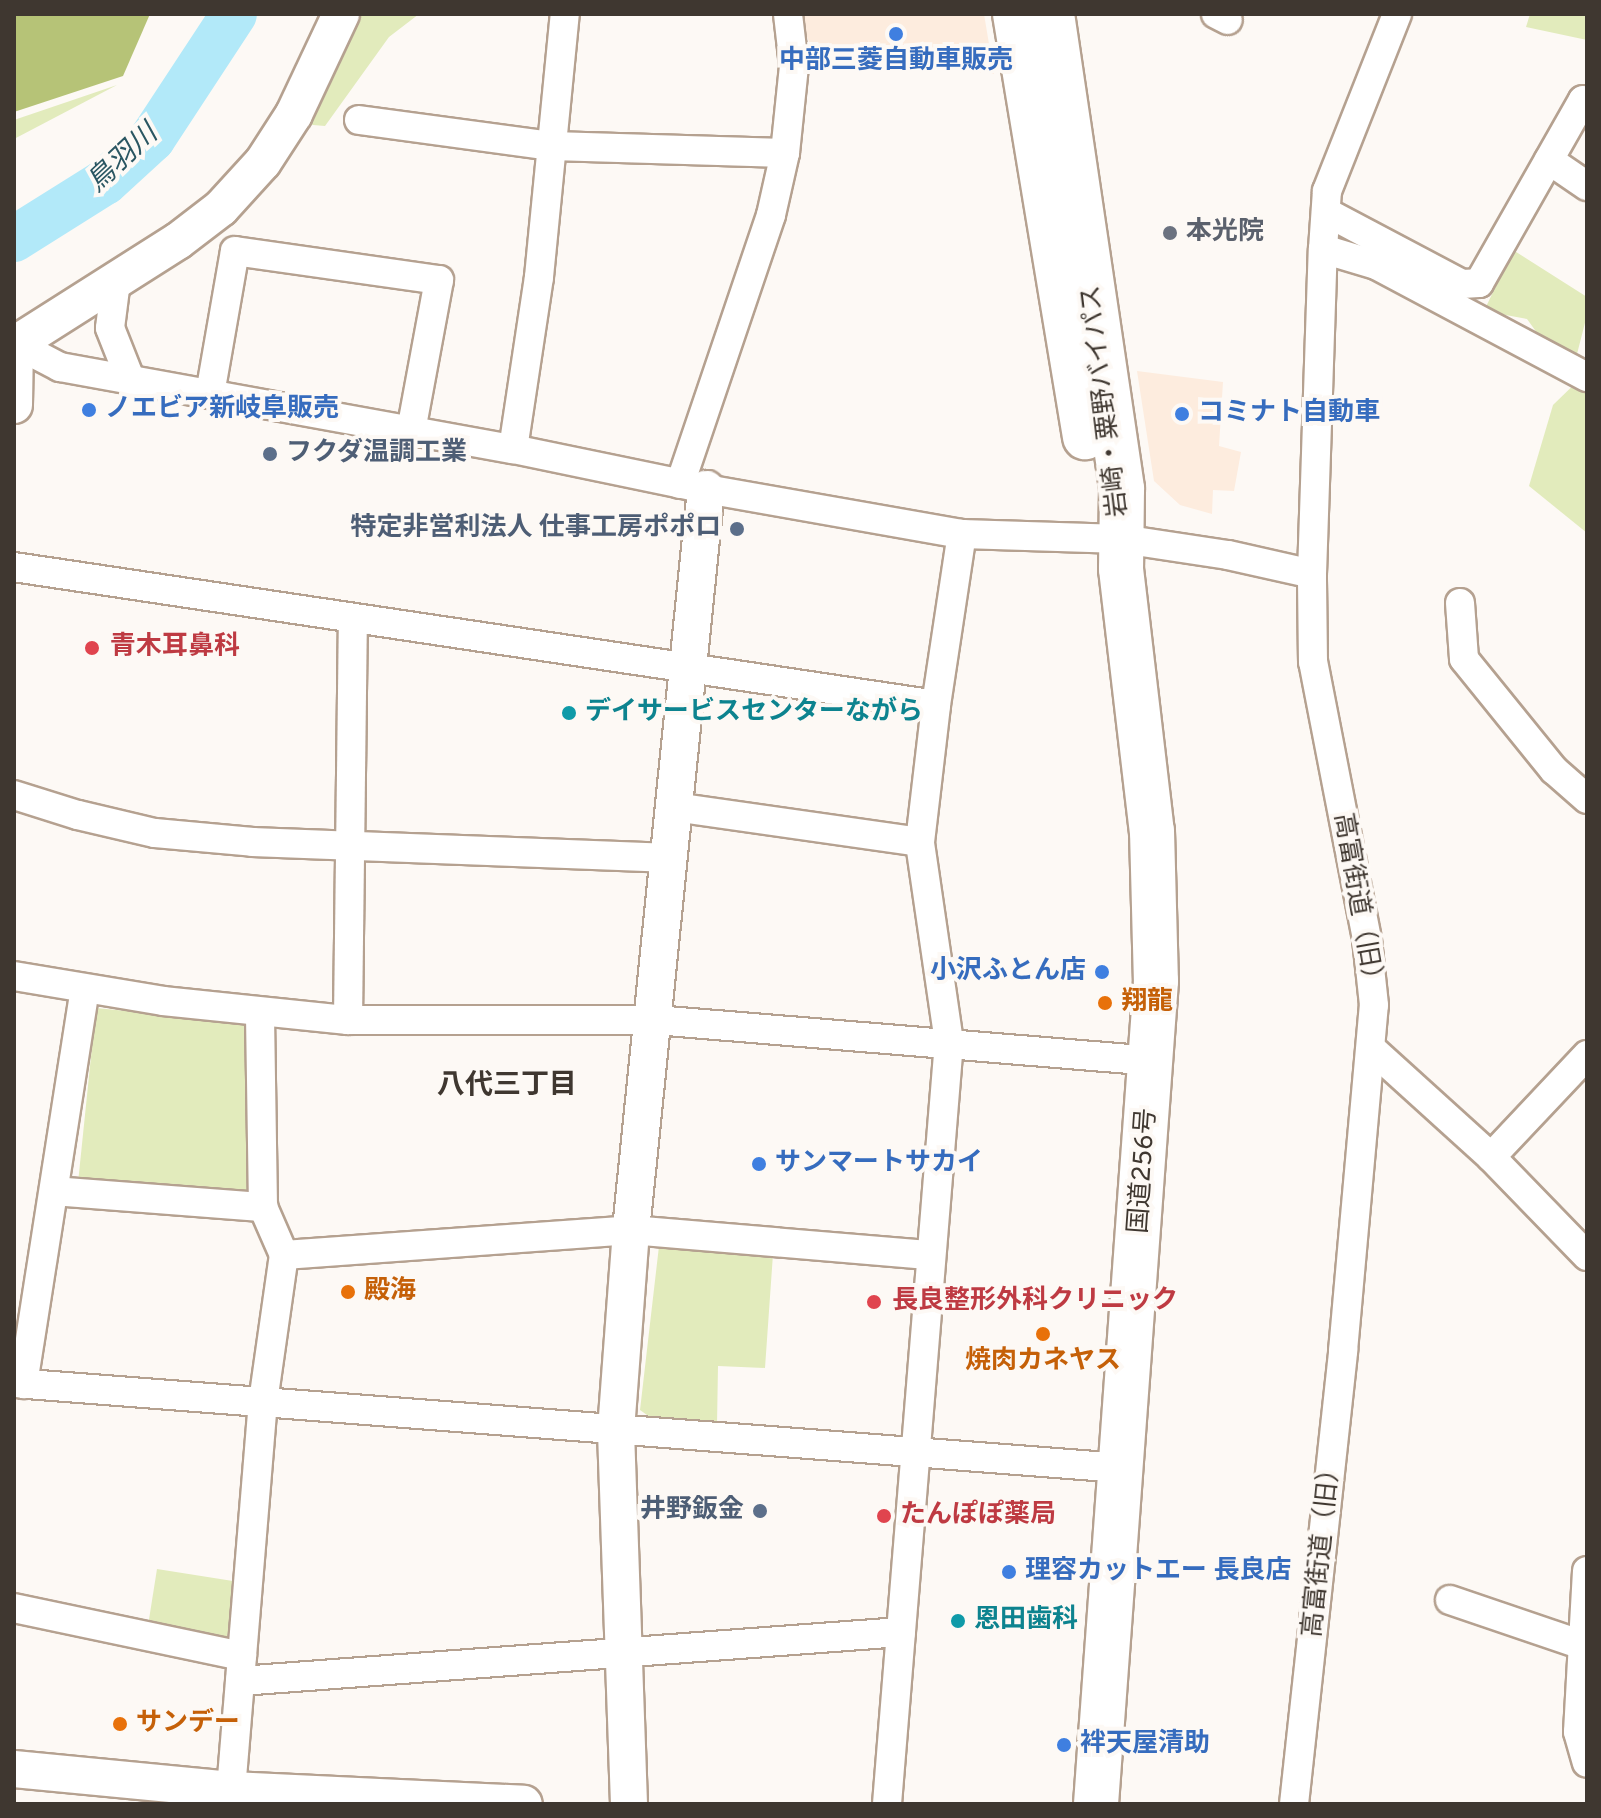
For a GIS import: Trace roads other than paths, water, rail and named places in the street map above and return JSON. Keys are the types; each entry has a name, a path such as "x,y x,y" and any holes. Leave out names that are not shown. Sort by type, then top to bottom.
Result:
{"highway":[{"name":"岩崎・粟野バイパス","path":"1015,14 1092,484 1122,539"},
{"name":"岩崎・粟野バイパス","path":"1052,14 1120,477 1122,539"},
{"name":"国道256号","path":"1096,1804 1153,1061 1156,981 1152,831 1121,569 1122,539"}],"street":[{"path":"14,344 178,241 221,208 263,162 294,114 341,14"},
{"path":"513,449 539,277 565,14"},
{"path":"629,1804 616,1430 631,1230 655,1020 687,666 693,487 771,215 785,153 794,66 788,14"},
{"name":"高富街道（旧）","path":"1294,1804 1373,1050 1374,985 1313,662 1312,574 1323,249 1327,191 1397,14"},
{"path":"1326,212 1462,284 1479,283 1583,100 1587,101"},
{"path":"359,120 552,146 785,153"},
{"path":"1549,160 1587,186"},
{"path":"1323,249 1376,265 1587,377"},
{"path":"210,394 235,251 439,280 411,431"},
{"path":"116,281 110,328 131,381"},
{"path":"14,344 60,367 513,449 693,487 962,534 1122,539 1228,555 1312,574"},
{"path":"14,344 14,405"},
{"path":"887,1804 949,1042 920,842 936,705 962,534"},
{"path":"14,567 936,705"},
{"path":"1460,603 1464,659 1554,770 1587,799"},
{"path":"348,1020 353,618"},
{"path":"14,795 78,815 155,833 253,842 671,858"},
{"path":"675,807 920,842"},
{"path":"14,976 85,990 348,1020 655,1020 1153,1061"},
{"path":"85,990 54,1191 18,1383 1122,1468"},
{"path":"231,1790 263,1402 284,1255 263,1207 260,1012"},
{"path":"1373,1050 1491,1157 1587,1256"},
{"path":"1491,1157 1587,1055"},
{"path":"54,1191 263,1207"},
{"path":"284,1255 631,1230 931,1255"},
{"path":"1586,1754 1578,1732 1587,1571"},
{"path":"1450,1600 1582,1645"},
{"path":"14,1608 241,1669 623,1652 901,1632"},
{"path":"14,1769 231,1790 524,1804"}],"waterway":[{"name":"鳥羽川","path":"14,239 105,182 152,139 234,14"}],"place":[{"name":"中部三菱自動車販売","path":"896,34"},
{"name":"本光院","path":"1170,233"},
{"name":"ノエビア新岐阜販売","path":"89,410"},
{"name":"コミナト自動車","path":"1182,414"},
{"name":"フクダ温調工業","path":"270,454"},
{"name":"特定非営利法人 仕事工房ポポロ","path":"737,529"},
{"name":"青木耳鼻科","path":"92,648"},
{"name":"デイサービスセンターながら","path":"569,713"},
{"name":"小沢ふとん店","path":"1102,972"},
{"name":"翔龍","path":"1105,1003"},
{"name":"サンマートサカイ","path":"759,1164"},
{"name":"殿海","path":"348,1292"},
{"name":"長良整形外科クリニック","path":"874,1302"},
{"name":"焼肉カネヤス","path":"1043,1334"},
{"name":"井野鈑金","path":"760,1511"},
{"name":"たんぽぽ薬局","path":"884,1516"},
{"name":"理容カットエー 長良店","path":"1009,1572"},
{"name":"恩田歯科","path":"958,1621"},
{"name":"サンデー","path":"120,1724"},
{"name":"袢天屋清助","path":"1064,1745"}],"district":[{"name":"八代三丁目","path":"507,1086"}]}
